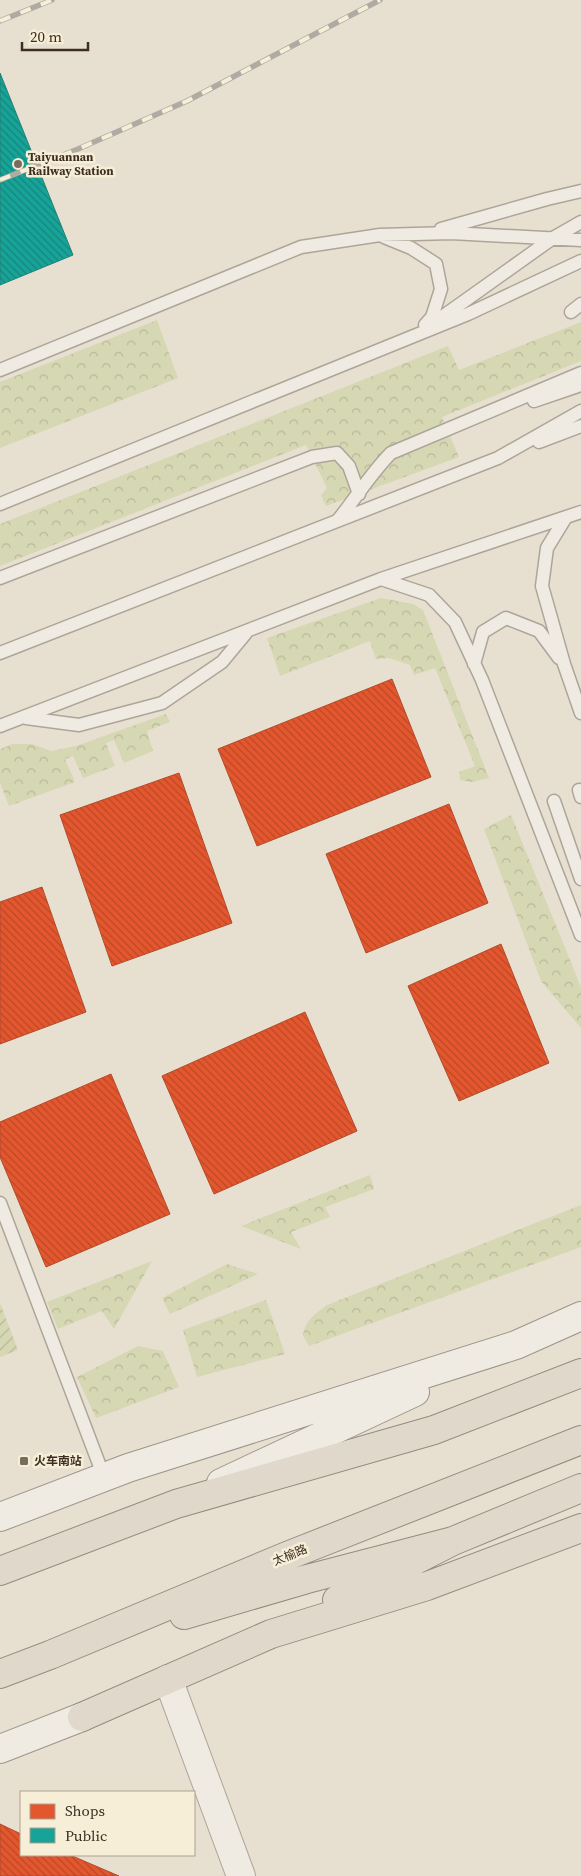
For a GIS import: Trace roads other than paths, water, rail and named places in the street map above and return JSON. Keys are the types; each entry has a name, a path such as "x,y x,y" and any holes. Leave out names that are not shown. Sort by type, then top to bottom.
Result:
{"highway":[{"path":"0,1570 176,1504 434,1430 581,1373"},
{"name":"太榆路","path":"0,1674 288,1556 581,1440"},
{"path":"82,1717 271,1634 453,1541 581,1488"},
{"path":"271,1634 427,1586 581,1528"},
{"path":"50,1655 307,1579 453,1541"}],"main road":[{"path":"176,1504 581,1316"},
{"path":"0,1517 128,1468 516,1345"},
{"path":"168,1679 241,1876"},
{"path":"0,1738 82,1717"},
{"path":"0,1749 82,1717"}],"lane":[{"path":"426,234 581,191"},
{"path":"417,335 553,238 581,222"},
{"path":"0,370 301,247 380,235 451,233 581,240"},
{"path":"380,235 411,248 436,264 441,289 432,317 417,335"},
{"path":"0,504 468,314 581,261"},
{"path":"337,521 373,472 391,453 581,373"},
{"path":"441,432 581,385"},
{"path":"498,458 581,410"},
{"path":"0,653 581,426"},
{"path":"0,578 312,457 337,453 349,466 358,494"},
{"path":"0,726 381,579 581,512"},
{"path":"566,518 547,548 542,586 564,664 581,713"},
{"path":"381,579 429,595 455,622 474,664 581,935"},
{"path":"474,664 483,632 506,618 539,631 564,664"},
{"path":"24,718 79,725 162,702 222,662 248,631"},
{"path":"554,801 581,878"},
{"path":"0,1203 104,1478"}],"railway":[{"path":"0,21 52,0"},
{"path":"0,180 78,149 187,101 380,0"}],"place":[{"name":"Taiyuannan Railway Station","path":"18,164"},
{"name":"火车南站","path":"24,1461"}]}
